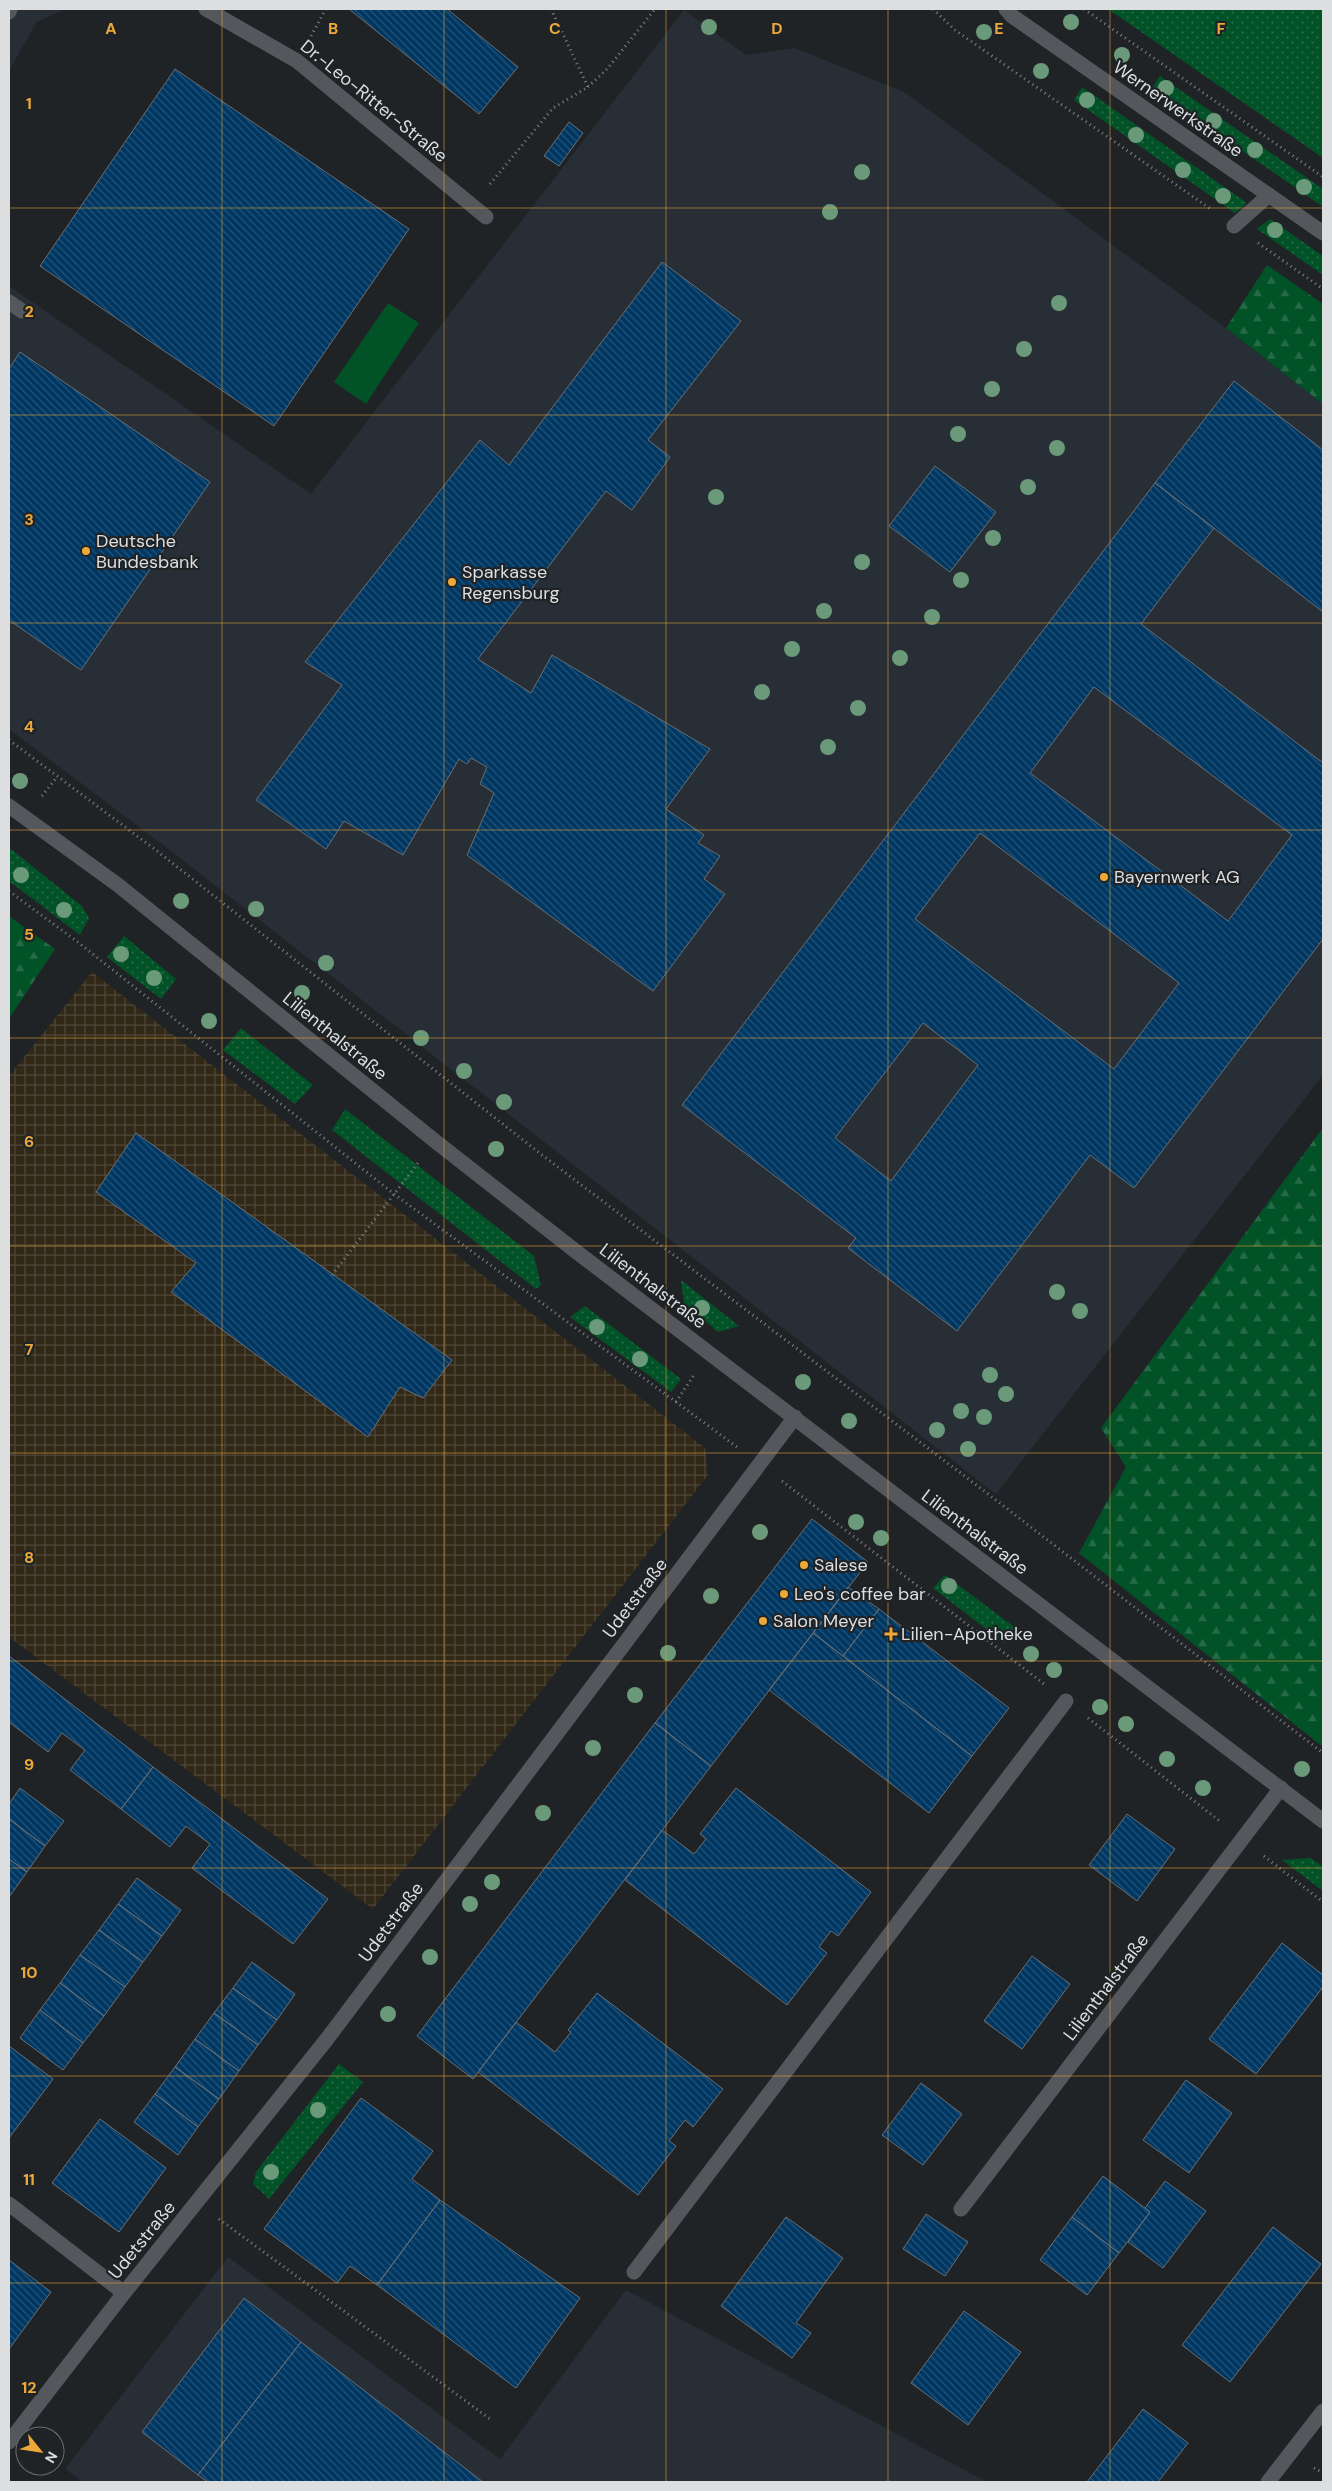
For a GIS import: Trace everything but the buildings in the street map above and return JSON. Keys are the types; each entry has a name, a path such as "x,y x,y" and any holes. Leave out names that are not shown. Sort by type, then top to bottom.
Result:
{"street":[{"name":"Dr.-Leo-Ritter-Straße","path":"206,9 297,61 486,217"},
{"name":"Wernerwerkstraße","path":"1009,12 1323,233"},
{"path":"1234,226 1269,195"},
{"path":"9,302 22,311"},
{"name":"Lilienthalstraße","path":"9,806 118,885 435,1141 578,1253 1323,1821"},
{"name":"Udetstraße","path":"9,2442 124,2293 327,2039 795,1417"},
{"path":"634,2272 1066,1701"},
{"name":"Lilienthalstraße","path":"961,2209 1281,1788"},
{"path":"9,2204 124,2293"},
{"path":"1268,2482 1323,2412"}],"path":[{"path":"551,9 588,87"},
{"path":"472,206 553,108 588,87 608,68 655,9"},
{"path":"933,9 955,30 1323,289"},
{"path":"1084,9 1323,177"},
{"path":"9,740 156,850 550,1162 987,1493 1323,1753"},
{"path":"9,890 79,943 394,1194 760,1464 1323,1902"},
{"path":"332,1275 435,1141"},
{"path":"196,2202 490,2419"}],"shaded area":[{"path":"9,9 65,9 37,22 9,70"},
{"path":"684,10 746,55 795,48 904,92 1226,328 1323,404 1323,1075 996,1494 162,844 9,729 9,286 311,494"},
{"path":"92,972 705,1448 708,1475 373,1909 9,1637 9,1076"},
{"path":"228,2257 500,2459 626,2290 987,2482 83,2482 65,2469"}],"green space":[{"path":"1108,9 1323,9 1323,158 1313,151"},
{"path":"1160,76 1323,189 1323,207 1152,88"},
{"path":"1082,87 1247,203 1235,213 1074,100"},
{"path":"1270,219 1323,256 1323,275 1257,229"},
{"path":"1267,265 1323,304 1323,404 1226,328"},
{"path":"388,303 419,323 366,404 334,382"},
{"path":"11,849 82,906 89,918 80,935 9,881 9,852"},
{"path":"9,916 55,949 9,1019"},
{"path":"124,936 176,979 161,999 107,957"},
{"path":"241,1028 313,1085 295,1104 223,1050"},
{"path":"345,1109 534,1256 541,1285 536,1289 332,1130"},
{"path":"1323,1128 1323,1747 1079,1553 1126,1467 1101,1428"},
{"path":"681,1280 739,1326 718,1332 684,1303"},
{"path":"585,1306 681,1379 671,1392 570,1317"},
{"path":"945,1575 1017,1629 1004,1643 933,1588"},
{"path":"1311,1858 1323,1867 1323,1891 1282,1860"},
{"path":"339,2064 363,2082 269,2199 253,2184 256,2172"}],"place":[{"name":"Deutsche Bundesbank","path":"86,551"},
{"name":"Sparkasse Regensburg","path":"452,582"},
{"name":"Bayernwerk AG","path":"1104,877"},
{"name":"Salese","path":"804,1565"},
{"name":"Leo's coffee bar","path":"784,1594"},
{"name":"Salon Meyer","path":"763,1621"},
{"name":"Lilien-Apotheke","path":"891,1634"}]}
